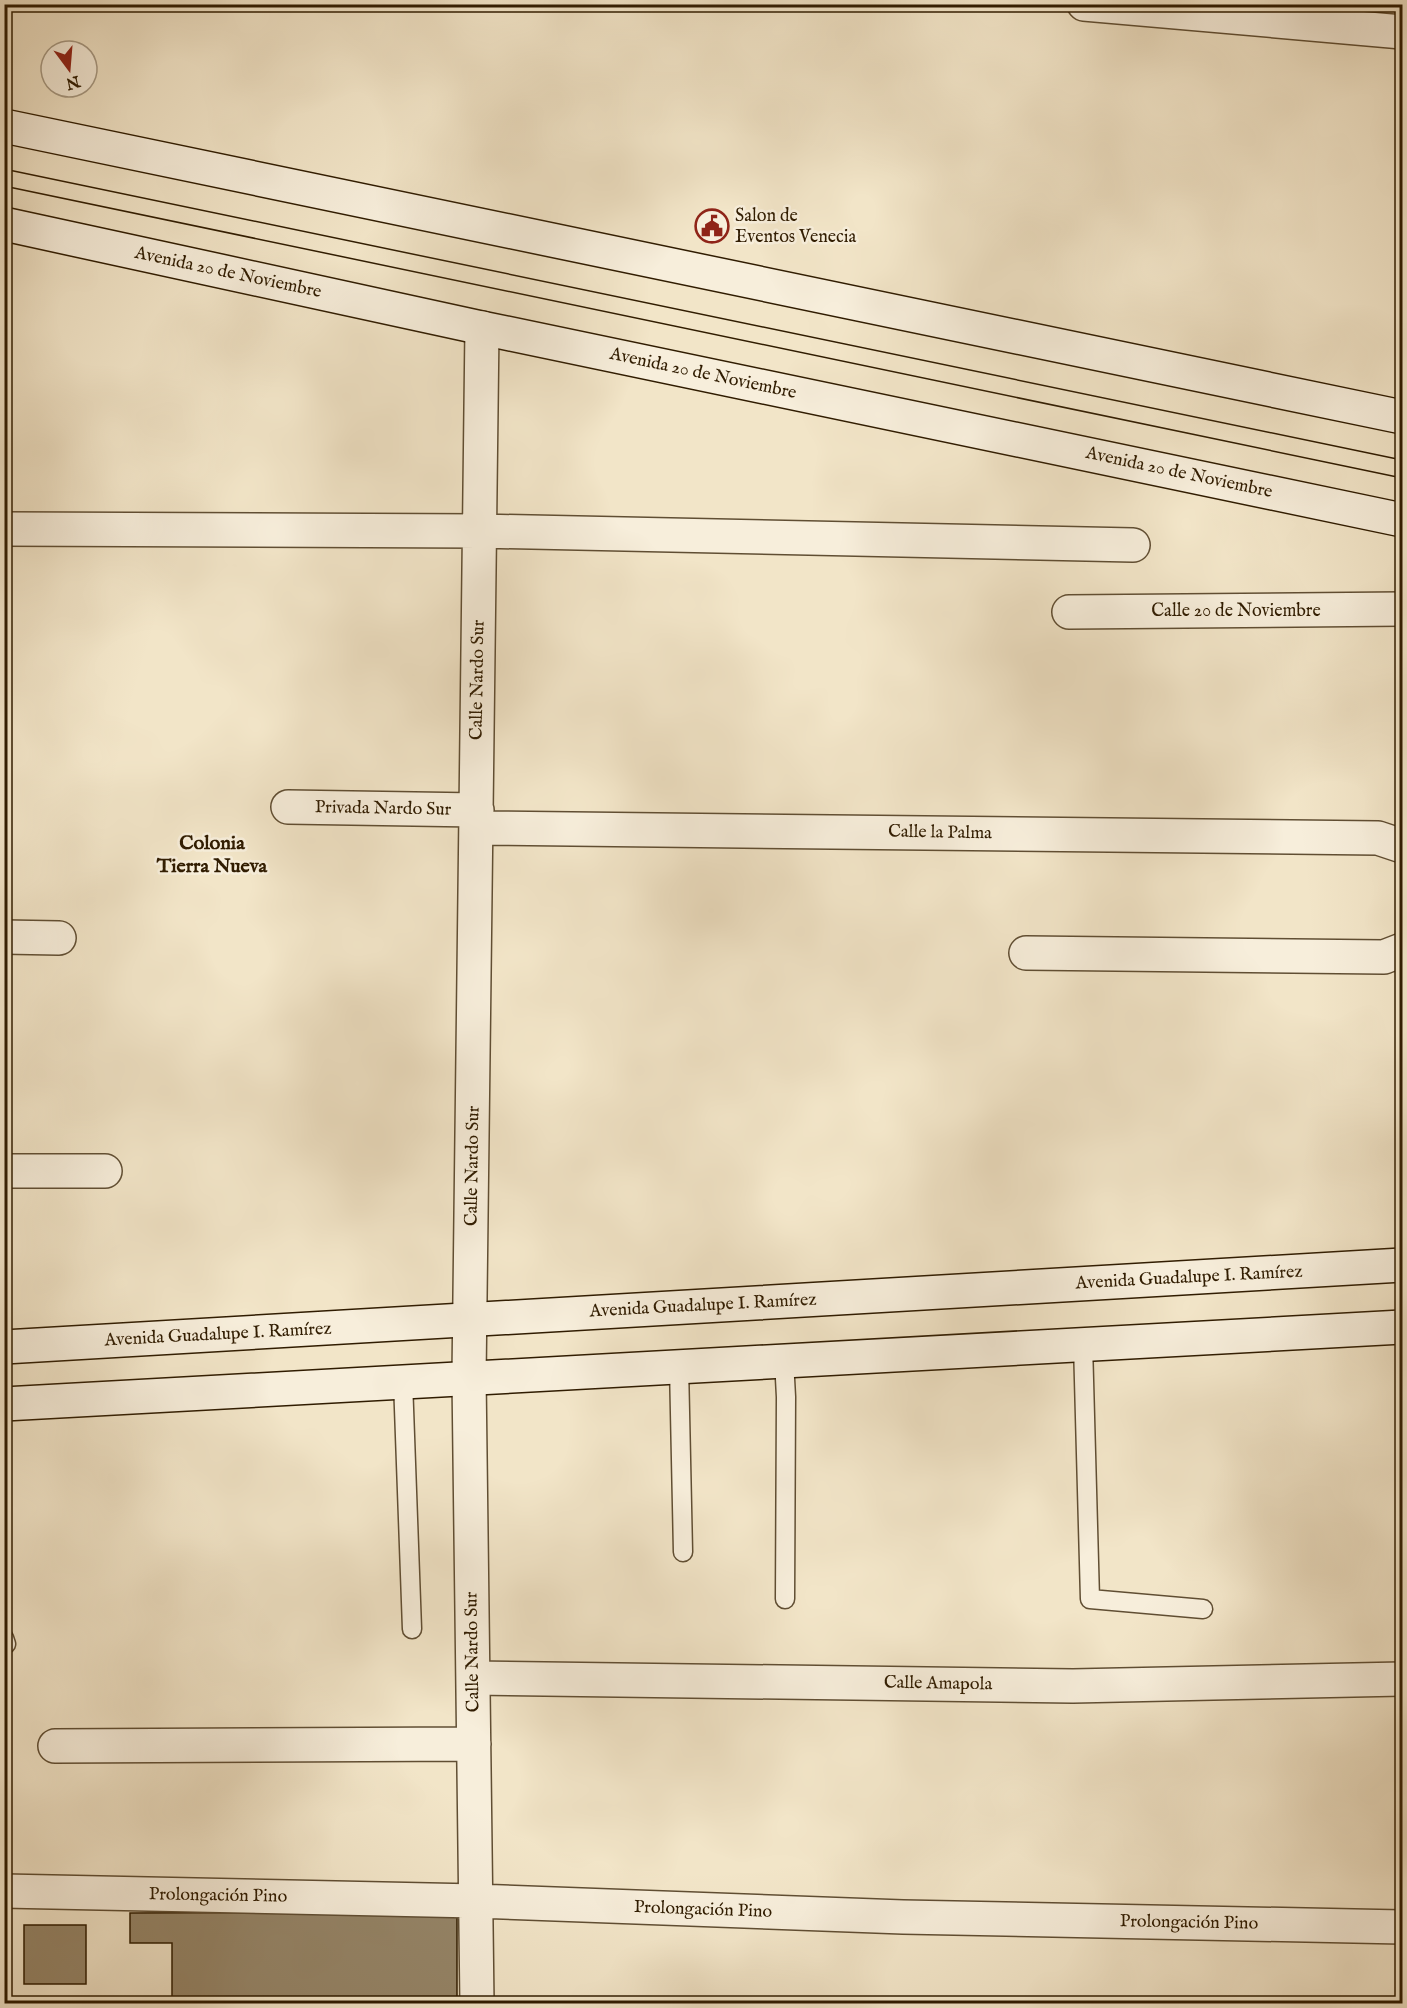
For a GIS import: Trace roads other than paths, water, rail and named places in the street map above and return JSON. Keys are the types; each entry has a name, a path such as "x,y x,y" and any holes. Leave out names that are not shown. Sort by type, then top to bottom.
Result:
{"street":[{"path":"1084,4 1339,16 1402,32"},
{"path":"4,126 1402,417"},
{"name":"Avenida 20 de Noviembre","path":"4,224 482,328 1402,520"},
{"name":"Calle Nardo Sur","path":"477,2004 470,1377 482,328"},
{"path":"4,529 480,531 1133,545"},
{"name":"Calle 20 de Noviembre","path":"1069,612 1402,609"},
{"name":"Privada Nardo Sur","path":"288,807 477,819"},
{"name":"Calle la Palma","path":"477,819 1378,838 1402,846"},
{"path":"4,937 59,938"},
{"path":"1026,953 1384,957 1402,950"},
{"path":"4,1171 105,1171"},
{"name":"Avenida Guadalupe I. Ramírez","path":"4,1347 1402,1265"},
{"path":"4,1404 1402,1327"},
{"name":"Calle Amapola","path":"473,1678 1073,1686 1402,1679"},
{"path":"55,1746 474,1744"},
{"name":"Prolongación Pino","path":"4,1891 476,1901 903,1917 1402,1927"}],"lane":[{"path":"1083,1344 1090,1599 1203,1609"},
{"path":"784,1360 786,1397 785,1599"},
{"path":"680,1365 683,1552"},
{"path":"403,1381 412,1629"}],"tram line":[{"path":"4,169 1402,460"},
{"path":"4,186 1402,478"}],"place":[{"name":"Salon de Eventos Venecia","path":"712,226"}],"district":[{"name":"Colonia Tierra Nueva","path":"212,854"}]}
